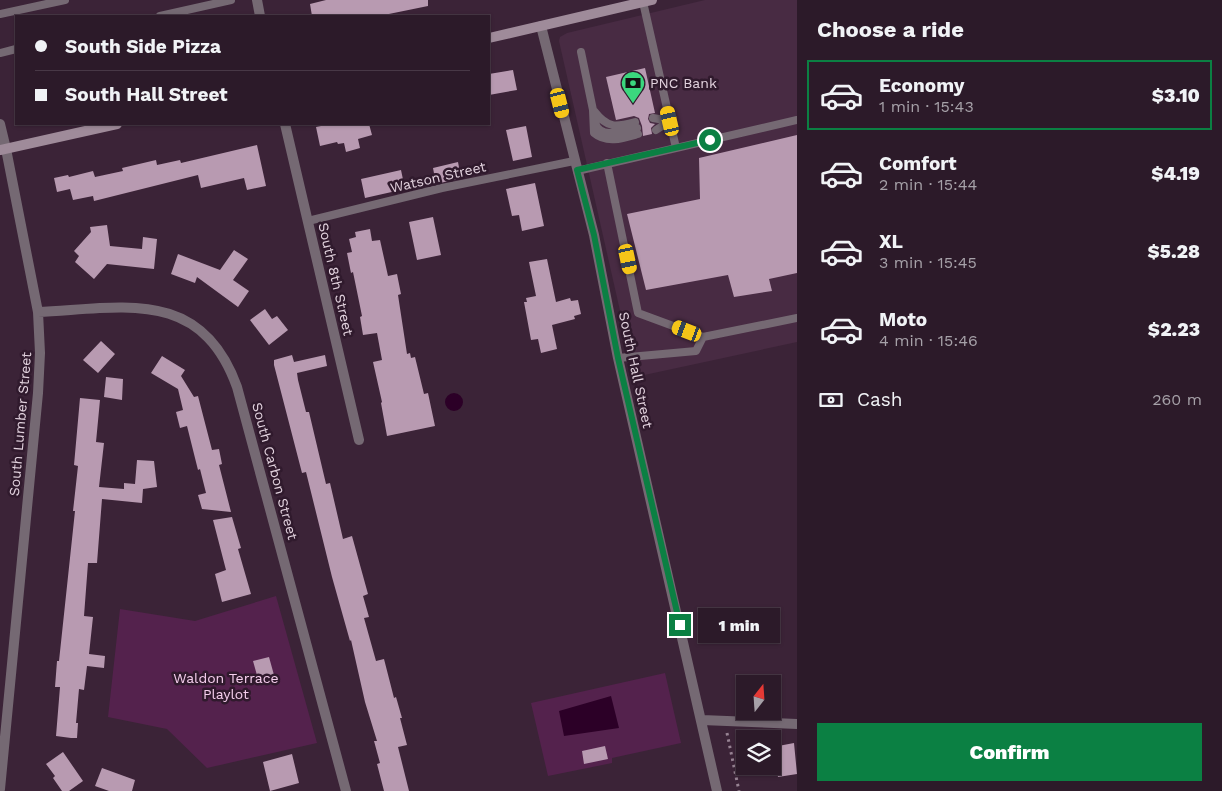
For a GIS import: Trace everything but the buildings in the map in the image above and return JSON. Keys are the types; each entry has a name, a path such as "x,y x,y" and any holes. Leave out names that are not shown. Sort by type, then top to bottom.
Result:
{"main road":[{"path":"490,38 648,1"},
{"path":"3,149 112,125"}],"street":[{"path":"257,0 260,15"},
{"name":"South Hall Street","path":"541,26 594,235 618,358 717,791"},
{"name":"South Lumber Street","path":"0,124 3,149 38,312 40,353 38,393 5,685 0,789"},
{"name":"South 8th Street","path":"285,125 359,440"},
{"name":"South Carbon Street","path":"38,312 137,307 156,309 174,315 191,324 219,350 231,369 237,387 346,791"},
{"path":"702,720 797,724"}],"lane":[{"path":"0,14 65,0"},
{"path":"164,15 231,0"},
{"path":"648,1 676,148"},
{"path":"0,53 15,49"},
{"path":"581,52 593,110 594,133 598,137 618,139 637,128 607,124 593,110"},
{"name":"Watson Street","path":"308,221 442,188 576,166 607,163 797,120"},
{"path":"670,121 655,124 670,121"},
{"path":"607,163 638,313 703,337 797,318"},
{"path":"618,358 696,351 703,337"}],"path":[{"path":"726,722 739,791"}],"shaded area":[{"path":"705,0 797,0 797,342 635,377 559,41 560,37 567,33"},
{"path":"450,393 458,393 463,398 461,409 450,411 445,406 445,398"},
{"path":"611,696 619,728 564,736 559,711"}],"green space":[{"name":"Waldon Terrace Playlot","path":"276,596 317,743 207,768 167,729 108,717 120,609 195,621"},
{"path":"665,673 681,743 612,758 612,763 548,776 531,703"}],"place":[{"name":"PNC Bank","path":"633,104"}],"route":[{"path":"680,625 618,358 594,235 577,170 710,140"}]}
